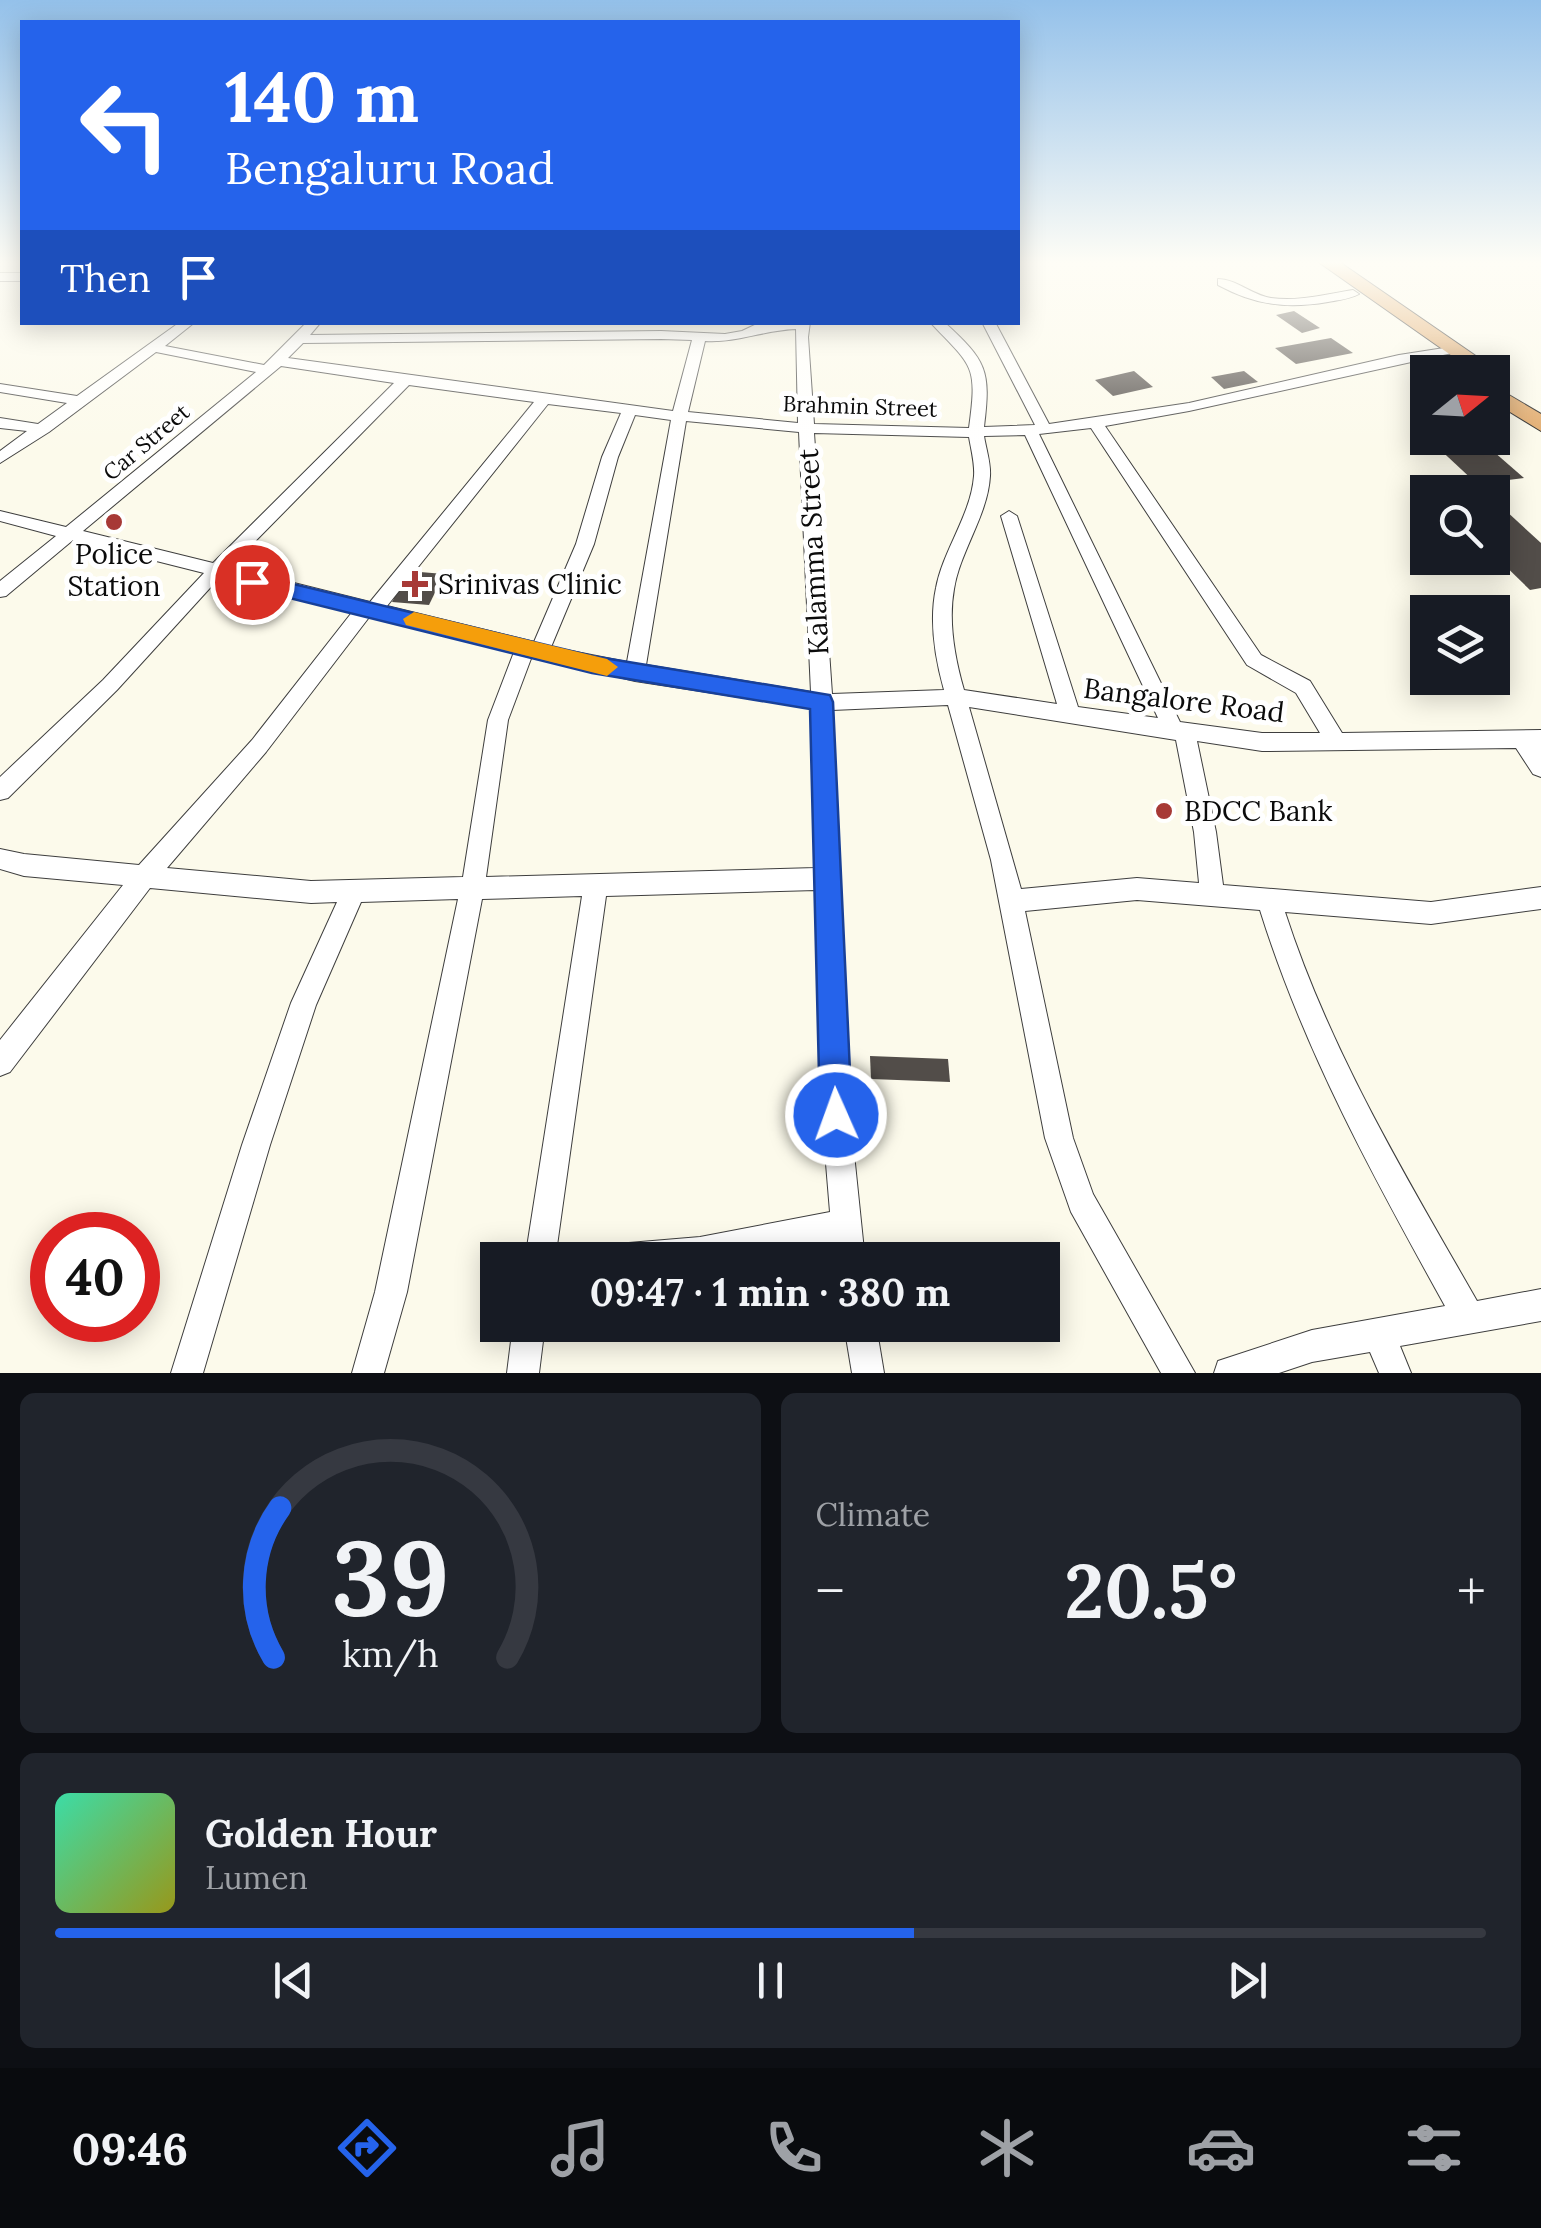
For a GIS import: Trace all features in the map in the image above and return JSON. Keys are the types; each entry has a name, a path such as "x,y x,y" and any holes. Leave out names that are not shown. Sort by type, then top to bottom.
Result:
{"highway":[{"path":"1403,325 1454,355"},
{"path":"1411,325 1449,355"},
{"path":"1510,387 1541,406"},
{"path":"1510,402 1541,424"}],"street":[{"path":"0,458 185,325"},
{"name":"Car Street","path":"0,591 273,366 313,325"},
{"path":"300,339 736,337 762,326 781,325"},
{"name":"Kalamma Street","path":"803,325 847,1242"},
{"path":"939,325 973,360 982,385 976,431 982,476 946,585 946,660 1012,901 1059,1138 1081,1202 1179,1373"},
{"path":"990,325 1022,378 1037,429 1180,732 1205,832 1212,894"},
{"path":"635,672 679,417 700,336"},
{"name":"Brahmin Street","path":"154,348 679,417 806,428 976,431 1095,422 1444,350"},
{"path":"0,792 110,685 214,573 404,382"},
{"path":"0,388 82,400"},
{"path":"0,1062 143,878 260,746 544,400"},
{"path":"368,1373 390,1292 483,834 498,720 584,544 610,458 630,410"},
{"path":"1095,422 1254,660 1304,687 1337,742"},
{"path":"0,423 44,429"},
{"name":"Bangalore Road","path":"0,516 214,573 533,649 635,672 822,702 957,698 1262,742 1532,740"},
{"path":"1009,516 1070,713"},
{"path":"1532,740 1541,768"},
{"path":"0,859 24,866 311,892 594,888 828,879"},
{"path":"543,1242 594,888"},
{"path":"1012,901 1136,890 1431,914 1541,898"},
{"path":"187,1373 298,1021 354,891"},
{"path":"1269,900 1282,944 1350,1104 1469,1318"},
{"path":"753,1242 844,1225"},
{"path":"1230,1373 1312,1346 1541,1305"},
{"path":"1379,1334 1395,1373"},
{"path":"523,1373 527,1342"},
{"path":"863,1342 868,1373"}],"building":[{"path":"1291,325 1320,328 1302,333"},
{"path":"1331,338 1353,353 1296,364 1275,348"},
{"path":"1134,371 1153,387 1113,396 1095,380"},
{"path":"1244,371 1258,382 1224,389 1211,377"},
{"path":"1446,455 1498,455 1524,478 1510,480 1510,475 1467,475"},
{"path":"1510,515 1541,543 1541,588 1530,590 1510,571"},
{"path":"408,571 444,574 429,605 392,602"},
{"path":"870,1056 948,1059 950,1082 871,1079"}],"slow traffic":[{"path":"414,619 607,667"}],"place":[{"name":"Police Station","path":"114,522"},
{"name":"Srinivas Clinic","path":"415,584"},
{"name":"BDCC Bank","path":"1164,811"}],"route":[{"path":"252,582 592,664 822,702 836,1115"}]}
